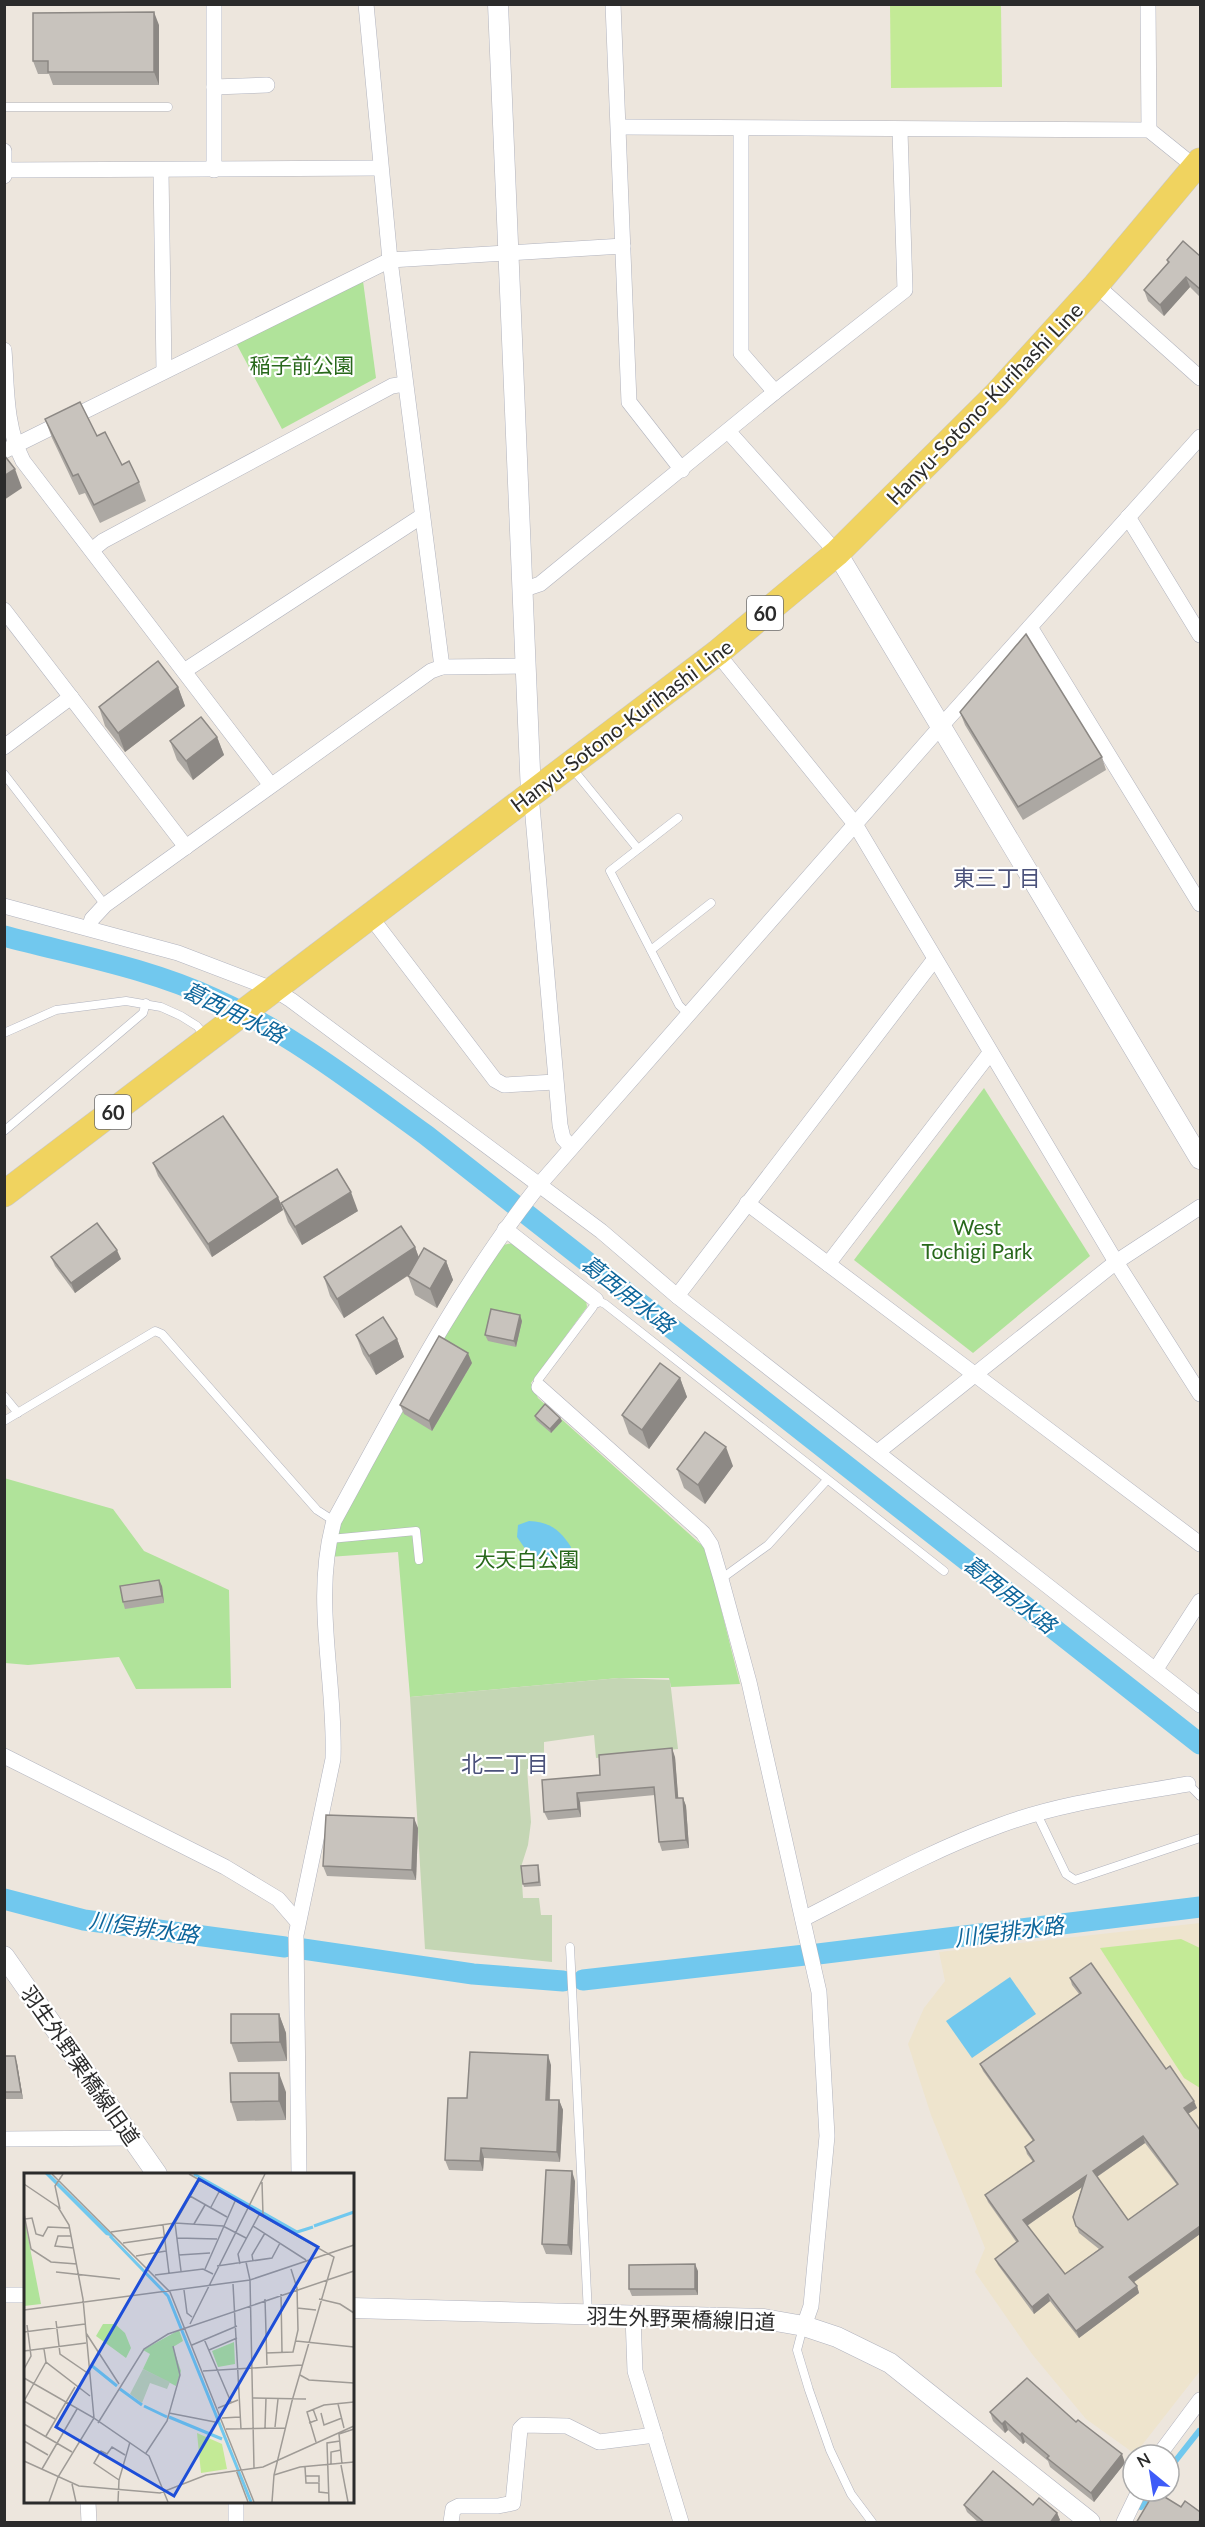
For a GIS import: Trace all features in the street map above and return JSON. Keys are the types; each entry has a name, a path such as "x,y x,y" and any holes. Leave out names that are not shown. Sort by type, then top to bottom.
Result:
{"main road":[{"name":"Hanyu-Sotono-Kurihashi Line","path":"4,1194 717,652 837,553 996,395 1096,285 1198,164"}],"street":[{"path":"213,170 214,4"},
{"path":"366,4 380,168 404,384 442,668"},
{"path":"498,4 531,794 555,1082 563,1138 571,1148"},
{"path":"613,4 629,402 682,470"},
{"path":"1148,4 1149,130"},
{"path":"214,87 267,85"},
{"path":"619,127 1149,130 1198,164"},
{"path":"741,129 741,353 775,392"},
{"path":"522,590 540,584 904,290 900,130"},
{"path":"4,151 4,176"},
{"path":"5,170 161,171 380,168"},
{"path":"161,171 164,372"},
{"path":"9,448 390,260 623,246"},
{"path":"1096,285 1200,378"},
{"path":"4,350 9,448 23,461 270,784"},
{"path":"92,550 392,386 404,384"},
{"path":"728,431 837,553 1200,1159"},
{"path":"299,2173 296,1928 333,1760 334,1732 323,1599 333,1521 444,1320 507,1226 536,1189 855,824 1200,437"},
{"path":"184,671 422,516"},
{"path":"1128,517 1200,635"},
{"path":"4,609 186,847"},
{"path":"1029,627 1200,904"},
{"path":"717,652 855,824 1116,1262 1200,1394"},
{"path":"89,928 92,919 105,905 270,784 431,671 442,668 525,666"},
{"path":"4,747 71,697"},
{"path":"4,906 178,953 271,993 362,1051 536,1189 601,1231 677,1296 879,1451 1200,1705"},
{"path":"370,916 495,1080 504,1085 555,1082"},
{"path":"677,1296 934,960"},
{"path":"828,1264 990,1053"},
{"path":"747,1203 1200,1544"},
{"path":"879,1451 1116,1262 1200,1208"},
{"path":"507,1226 596,1300"},
{"path":"539,1388 703,1533 711,1545 721,1579 749,1682 819,1992 827,2136 811,2306 804,2326"},
{"path":"1155,1669 1200,1601"},
{"path":"4,1756 225,1867 278,1899 296,1928"},
{"path":"803,1919 918,1861 1001,1825 1090,1801 1188,1784"},
{"name":"羽生外野栗橋線旧道","path":"4,1956 12,1980 132,2138 156,2173"},
{"path":"4,2139 132,2138"},
{"path":"4,2295 24,2295"},
{"name":"羽生外野栗橋線旧道","path":"354,2308 764,2319 804,2326 837,2337 890,2363 1090,2523"},
{"path":"633,2316 635,2371 681,2523"},
{"path":"1168,2443 1200,2400"},
{"path":"451,2523 453,2508 459,2505 498,2506 513,2503 520,2429 524,2426 562,2424 599,2442 655,2435"},
{"path":"88,2503 89,2523"},
{"path":"236,2503 236,2523"},
{"path":"1124,2523 1133,2503"}],"lane":[{"path":"4,107 168,107"},
{"path":"570,764 638,849"},
{"path":"4,774 105,905"},
{"path":"678,818 610,871 679,1005 689,1015"},
{"path":"651,950 711,903"},
{"path":"4,1033 56,1010 90,1008 117,1001 146,1004 189,1020 215,1035"},
{"path":"4,1131 143,1013 146,1004"},
{"path":"539,1388 538,1380 596,1300 605,1304 944,1571"},
{"path":"4,1421 155,1331 162,1334 317,1510 333,1521"},
{"path":"4,1396 18,1413"},
{"path":"721,1579 768,1545 827,1480"},
{"path":"329,1539 416,1531 419,1560"},
{"path":"1188,1784 1200,1796"},
{"path":"1037,1814 1066,1874 1075,1880 1200,1838"},
{"path":"570,1947 588,2315"},
{"path":"804,2326 797,2350 809,2390 830,2450 851,2494 872,2523"}],"shaded area":[{"path":"1200,1923 1200,2371 1144,2443 1121,2444 1086,2419 1032,2354 975,2272 985,2248 931,2115 908,2044 924,2008 945,1981 939,1952"}],"green space":[{"path":"890,5 1001,5 1002,87 891,88"},
{"name":"稲子前公園","path":"363,281 376,378 282,429 236,343"},
{"name":"West Tochigi Park","path":"984,1088 1090,1256 973,1353 854,1260"},
{"name":"大天白公園","path":"513,1243 586,1300 587,1307 531,1383 538,1398 706,1549 740,1684 671,1687 669,1678 619,1678 410,1697 398,1552 329,1557 335,1530 450,1328 503,1245"},
{"path":"4,1478 113,1509 144,1551 229,1590 231,1688 136,1689 119,1657 28,1665 5,1663"},
{"path":"619,1678 670,1680 678,1749 596,1758 594,1735 544,1742 544,1767 527,1769 531,1822 528,1845 521,1867 523,1898 539,1898 541,1915 552,1915 552,1962 425,1949 410,1697"},
{"path":"1181,1939 1200,1948 1200,2088 1184,2078 1100,1948"}],"water":[{"path":"529,1521 549,1525 563,1536 571,1547 568,1557 550,1564 533,1560 517,1537 518,1525"},
{"path":"1010,1977 1036,2014 972,2058 946,2021"}],"building":[{"path":"154,12 154,72 48,72 48,61 33,61 33,13"},
{"path":"1183,241 1200,256 1200,289 1186,277 1160,305 1144,290 1169,262 1167,260"},
{"path":"80,402 97,436 105,432 122,465 129,461 139,482 94,505 78,474 73,476 45,419"},
{"path":"4,455 15,469 4,476"},
{"path":"1026,634 1102,757 1018,807 960,712"},
{"path":"158,661 178,687 118,733 99,707"},
{"path":"201,717 217,737 186,761 170,741"},
{"path":"223,1116 278,1197 208,1244 153,1163"},
{"path":"337,1169 351,1192 295,1227 281,1203"},
{"path":"97,1223 117,1250 71,1283 51,1257"},
{"path":"401,1226 415,1247 337,1299 324,1277"},
{"path":"424,1248 446,1261 430,1289 408,1276"},
{"path":"491,1309 520,1315 514,1341 485,1335"},
{"path":"383,1317 397,1339 369,1356 356,1335"},
{"path":"439,1336 468,1353 429,1421 400,1405"},
{"path":"660,1363 680,1378 642,1430 622,1415"},
{"path":"545,1404 560,1418 550,1429 535,1416"},
{"path":"705,1432 726,1447 698,1485 677,1469"},
{"path":"159,1580 162,1596 123,1602 120,1586"},
{"path":"672,1748 676,1798 683,1798 686,1840 659,1842 654,1787 577,1793 578,1809 544,1812 542,1780 600,1775 599,1755"},
{"path":"326,1815 414,1818 412,1870 323,1866"},
{"path":"538,1865 539,1882 523,1884 521,1866"},
{"path":"1091,1963 1166,2069 1170,2066 1194,2101 1184,2108 1200,2130 1200,2226 1129,2277 1137,2286 1076,2331 1048,2294 1032,2307 995,2259 1018,2241 985,2195 1034,2161 1025,2147 1034,2140 980,2064 1081,1993 1070,1978","holes":["1143,2136 1178,2184 1128,2220 1093,2171","1086,2176 1073,2217 1076,2226 1103,2247 1065,2274 1023,2220"]},
{"path":"231,2014 279,2014 280,2042 231,2043"},
{"path":"470,2052 548,2055 546,2100 559,2100 557,2152 481,2148 480,2161 445,2160 448,2098 467,2098"},
{"path":"4,2056 15,2056 21,2092 4,2092"},
{"path":"230,2073 279,2073 279,2101 231,2102"},
{"path":"546,2170 572,2171 568,2245 542,2244"},
{"path":"695,2264 695,2289 629,2289 629,2265"},
{"path":"1027,2378 1076,2422 1078,2420 1121,2455 1091,2493 1047,2458 1049,2456 1022,2433 1020,2435 1005,2421 1002,2424 990,2412"},
{"path":"993,2471 1033,2505 1039,2498 1057,2513 1050,2523 985,2523 964,2505"},
{"path":"1185,2501 1200,2512 1198,2523 1136,2523 1148,2503 1174,2503 1181,2507"}],"waterway":[{"name":"葛西用水路","path":"4,936 138,970 190,988 243,1013 298,1044 426,1135 1200,1744"},
{"name":"川俣排水路","path":"4,1899 84,1920 285,1947"},
{"name":"川俣排水路","path":"818,1954 1200,1907"},
{"name":"川俣排水路","path":"303,1949 473,1974 563,1981"},
{"name":"川俣排水路","path":"583,1980 805,1955"},
{"path":"1181,2454 1199,2431"},
{"path":"1141,2507 1144,2503"}],"district":[{"name":"東三丁目","path":"997,877"},
{"name":"北二丁目","path":"505,1763"}]}
